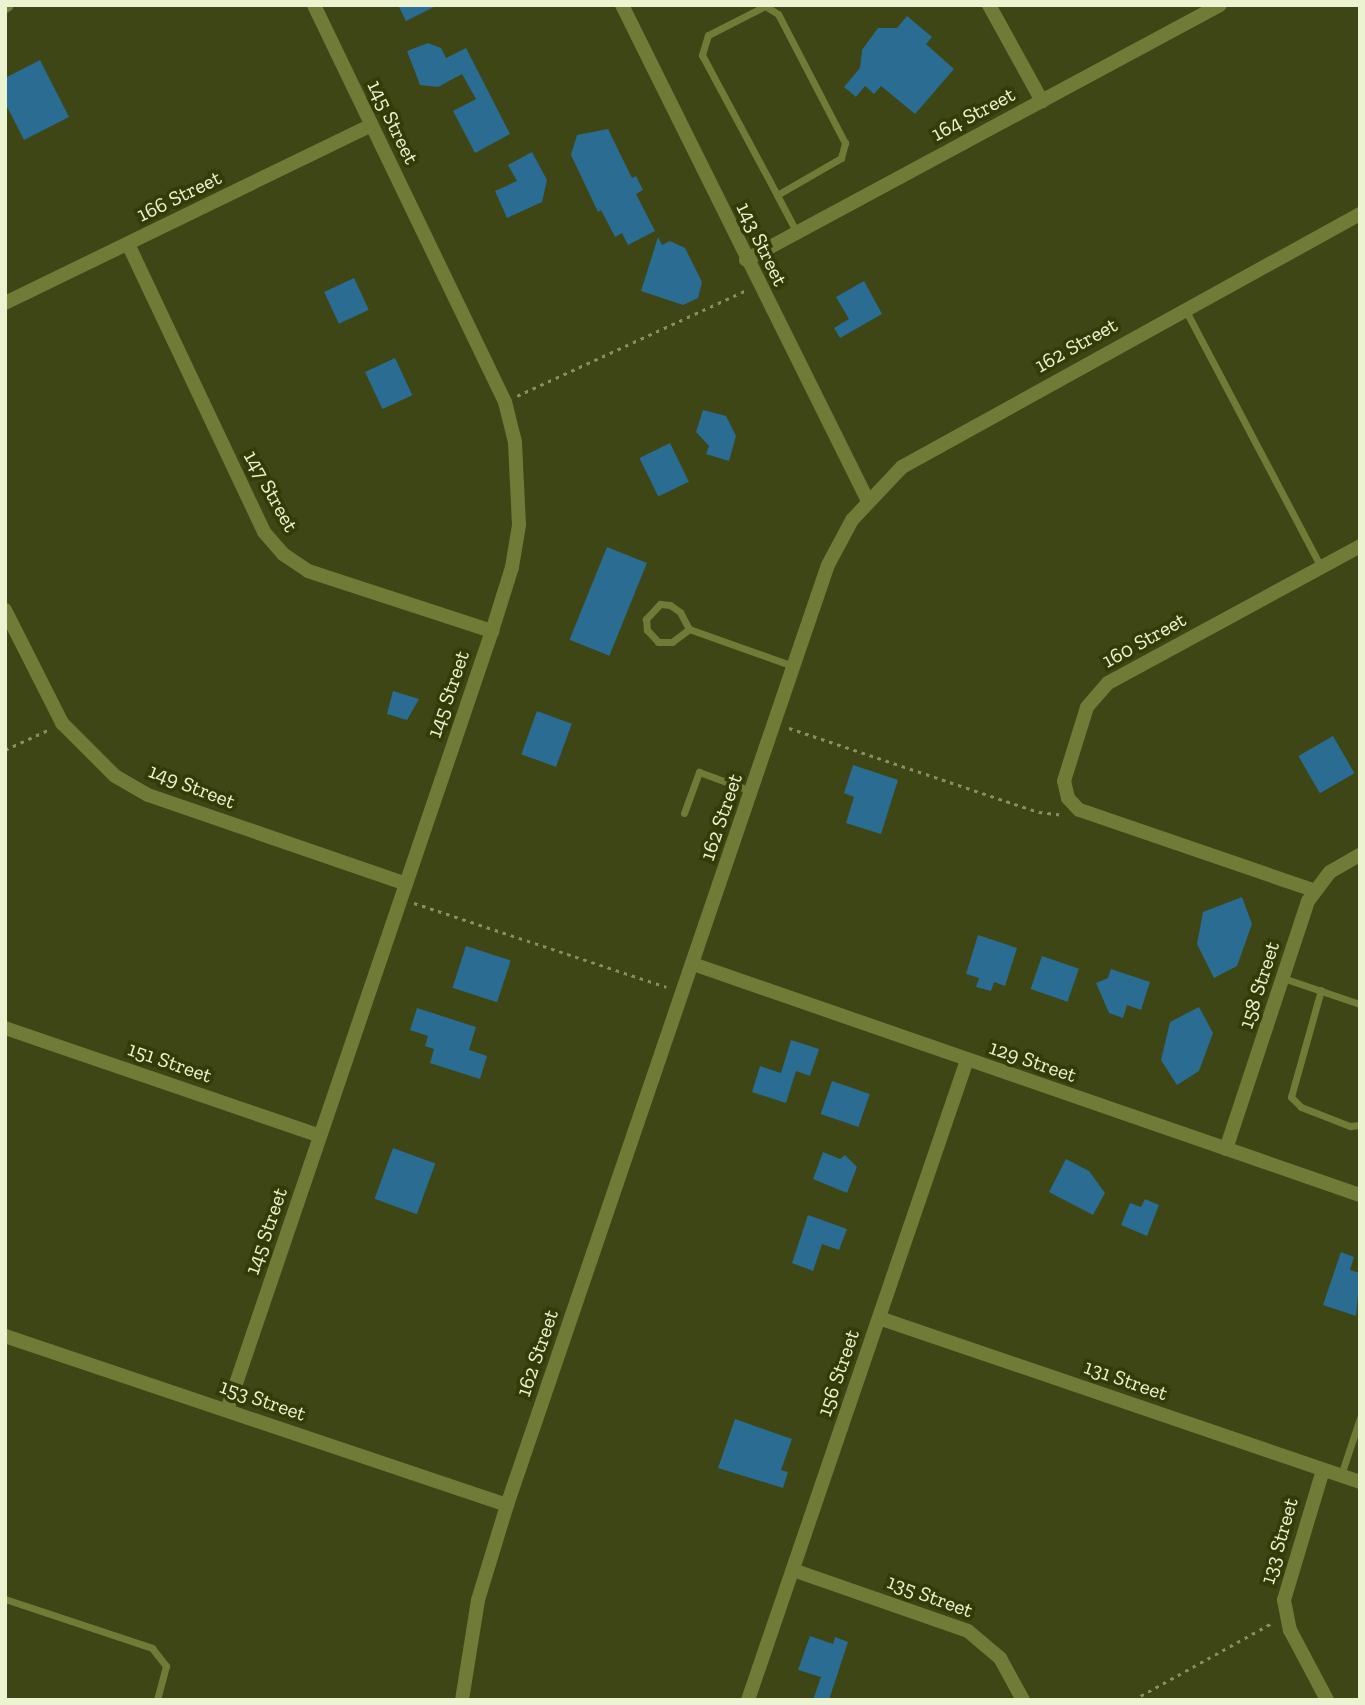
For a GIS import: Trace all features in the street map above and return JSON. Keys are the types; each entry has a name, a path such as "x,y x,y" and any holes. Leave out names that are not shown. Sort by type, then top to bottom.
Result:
{"street":[{"name":"145 Street","path":"227,1410 492,631 512,567 519,525 515,442 505,402 313,5"},
{"name":"143 Street","path":"622,5 746,260 867,499"},
{"path":"989,5 1042,101"},
{"name":"164 Street","path":"746,260 1220,5"},
{"name":"166 Street","path":"5,303 371,125"},
{"name":"162 Street","path":"462,1700 478,1600 508,1505 828,565 867,499 902,467 1184,308 1360,214"},
{"name":"147 Street","path":"128,244 264,532 283,554 308,570 492,631"},
{"name":"160 Street","path":"1079,810 1068,798 1064,781 1080,723 1096,694 1122,674 1360,546"},
{"name":"149 Street","path":"5,610 62,723 86,752 148,795 406,884"},
{"path":"1079,810 1313,890"},
{"name":"158 Street","path":"1226,1149 1313,890 1330,872 1360,855"},
{"name":"129 Street","path":"693,964 1360,1195"},
{"name":"151 Street","path":"5,1028 320,1136"},
{"name":"156 Street","path":"748,1700 967,1060"},
{"name":"131 Street","path":"879,1318 1360,1482"},
{"name":"153 Street","path":"5,1336 508,1505"},
{"name":"133 Street","path":"1322,1470 1286,1585 1286,1616 1328,1700"},
{"name":"135 Street","path":"793,1570 968,1631 1000,1658 1023,1700"}],"lane":[{"path":"777,195 841,158 845,143 778,14 765,6 708,35 702,48 777,195 797,233"},
{"path":"1184,308 1321,567"},
{"path":"689,629 672,642 658,642 647,630 646,619 660,604 670,605 680,612 689,629 793,667"},
{"path":"684,814 699,772 752,791"},
{"path":"1283,978 1360,1004"},
{"path":"1321,990 1291,1097 1301,1107 1350,1126 1360,1125"},
{"path":"1341,1476 1360,1418"},
{"path":"5,1599 152,1648 166,1666 157,1700"}],"path":[{"path":"505,402 758,284"},
{"path":"5,750 62,723"},
{"path":"775,723 1039,812 1066,815 1079,810"},
{"path":"401,899 683,993"},
{"path":"1133,1700 1286,1616"}],"building":[{"path":"398,5 438,5 406,21"},
{"path":"907,16 932,37 926,44 954,69 915,114 881,86 874,94 865,86 856,97 844,87 860,68 862,50 878,28 897,28"},
{"path":"428,43 441,48 446,58 466,48 510,134 475,153 453,111 476,99 462,74 438,87 420,85 407,51"},
{"path":"40,60 69,117 24,140 5,103 5,78"},
{"path":"608,129 632,178 636,176 643,190 636,194 655,231 628,245 622,233 615,237 601,210 598,212 571,155 577,135"},
{"path":"532,152 547,180 542,202 507,218 495,191 517,181 508,165"},
{"path":"658,237 662,245 670,241 685,248 702,282 698,298 683,305 641,291"},
{"path":"354,278 369,310 339,324 324,292"},
{"path":"864,281 882,314 840,338 834,328 849,319 836,297"},
{"path":"395,358 412,395 382,409 365,372"},
{"path":"703,410 726,416 736,436 729,461 706,454 709,446 696,432"},
{"path":"670,443 689,482 658,497 639,458"},
{"path":"607,547 647,563 609,656 570,640"},
{"path":"393,691 419,699 407,720 387,714"},
{"path":"537,711 572,724 556,767 521,754"},
{"path":"1333,736 1354,773 1320,793 1298,756"},
{"path":"853,765 898,780 881,834 846,823 854,797 844,793"},
{"path":"1242,897 1252,924 1237,966 1214,978 1197,944 1203,912"},
{"path":"978,935 1017,948 1005,986 994,982 991,991 976,987 979,978 966,974"},
{"path":"466,946 511,961 497,1002 452,988"},
{"path":"1042,956 1079,969 1067,1002 1031,989"},
{"path":"1111,969 1150,982 1141,1010 1127,1005 1123,1018 1109,1013 1096,983 1108,978"},
{"path":"1199,1007 1213,1033 1199,1071 1177,1085 1161,1060 1170,1022"},
{"path":"417,1008 476,1027 469,1050 487,1056 480,1079 430,1063 434,1049 425,1046 428,1036 410,1030"},
{"path":"791,1040 819,1049 810,1076 796,1071 786,1103 752,1092 760,1066 781,1073"},
{"path":"832,1081 870,1094 858,1127 821,1114"},
{"path":"393,1148 435,1163 417,1214 375,1199"},
{"path":"823,1152 840,1159 845,1155 857,1167 847,1193 813,1179"},
{"path":"1066,1159 1089,1171 1105,1193 1093,1215 1049,1192"},
{"path":"1145,1199 1159,1205 1147,1236 1121,1225 1130,1203 1141,1207"},
{"path":"808,1215 847,1229 839,1250 822,1244 813,1271 792,1263"},
{"path":"1341,1252 1354,1257 1350,1270 1360,1273 1356,1316 1323,1305"},
{"path":"735,1419 792,1439 781,1470 788,1472 783,1488 718,1468"},
{"path":"810,1636 833,1644 835,1637 848,1642 829,1700 813,1700 821,1677 798,1670"}]}
